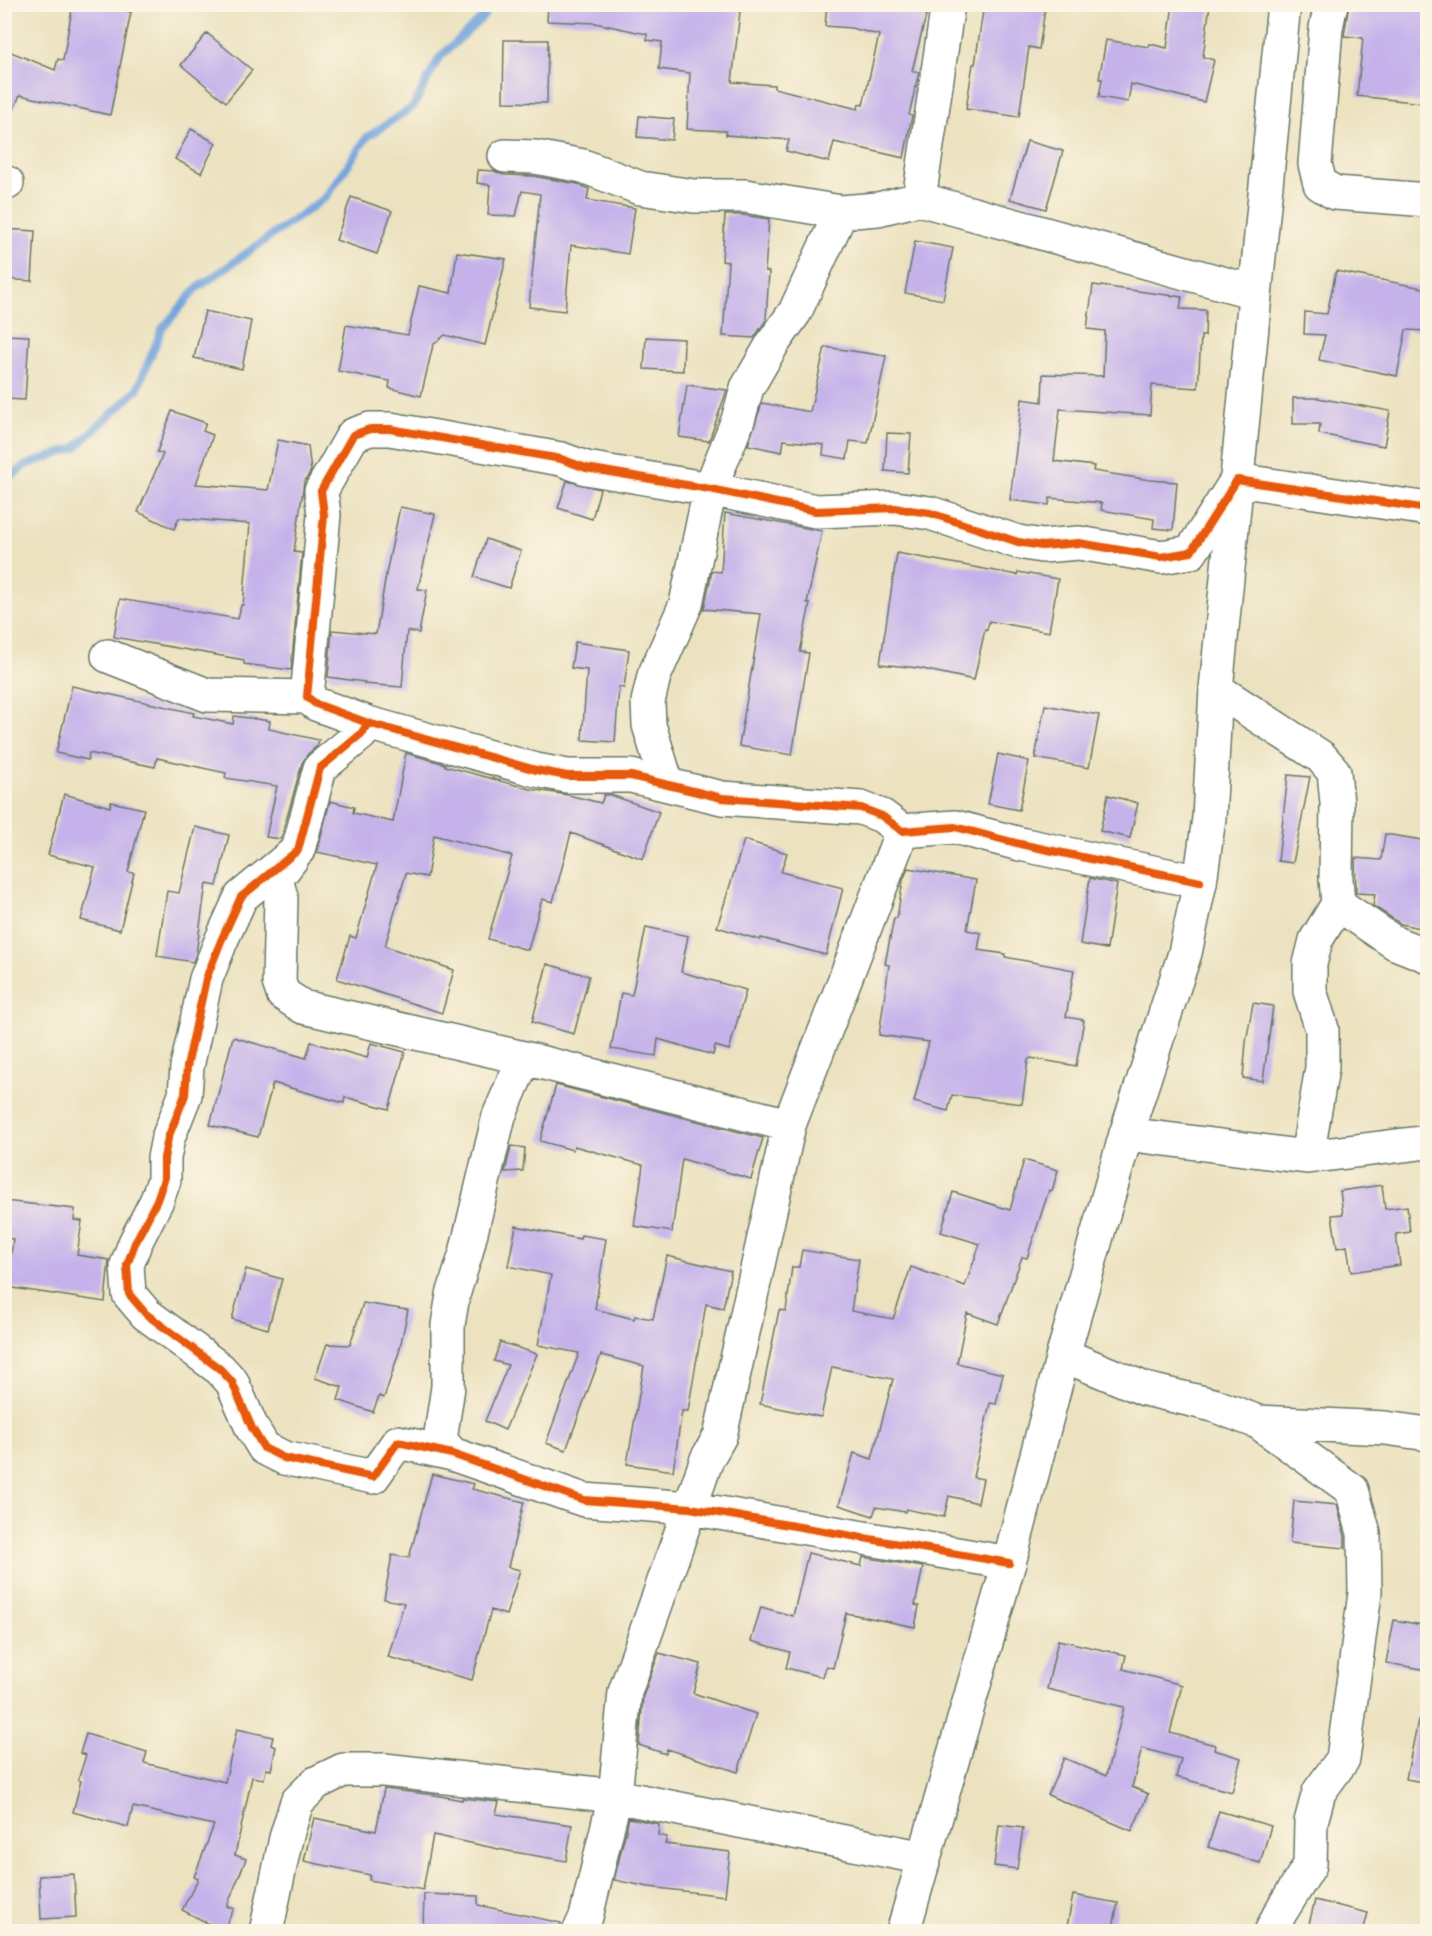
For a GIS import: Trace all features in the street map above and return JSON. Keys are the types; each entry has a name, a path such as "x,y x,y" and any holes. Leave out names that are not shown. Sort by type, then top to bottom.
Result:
{"street":[{"path":"919,199 948,4"},
{"path":"903,1932 1009,1563 1063,1355 1126,1134 1185,953 1200,882 1209,818 1216,689 1283,13 1328,16 1315,164 1320,184 1335,194 1428,200"},
{"path":"505,156 536,157 583,166 640,188 694,196 745,196 841,212 878,209 919,199 1254,292"},
{"path":"667,784 649,725 648,702 654,676 686,604 711,489 738,420 747,388 773,343 795,312 841,212"},
{"path":"307,697 324,515 321,491 353,435 370,429 390,429 561,459 586,468 711,489 816,511 895,508 930,513 1018,542 1042,546 1079,543 1161,557 1191,552 1238,480"},
{"path":"1238,480 1428,509"},
{"path":"108,656 207,695 307,697 316,704 368,723 536,770 567,776 631,776 722,798 861,808 882,816 902,831 955,827 1020,844 1200,882"},
{"path":"1216,689 1321,757 1334,772 1338,904 1316,940 1310,964 1310,991 1322,1029 1322,1068 1307,1156"},
{"path":"368,723 361,734 320,768 298,850 276,879 281,897 279,981 283,994 303,1007 524,1058 789,1125"},
{"path":"579,1932 586,1917 615,1796 625,1692 707,1459 720,1436 789,1125 902,831"},
{"path":"298,850 241,897 206,979 187,1067 184,1095 168,1138 164,1158 164,1180 127,1265 129,1294 147,1314 220,1369 232,1382 252,1428 264,1448 284,1458 373,1477 398,1442 452,1454 584,1500 690,1508 1009,1563"},
{"path":"1338,904 1395,943 1428,956"},
{"path":"452,1454 440,1440 448,1386 448,1325 453,1295 466,1253 500,1116 524,1058"},
{"path":"1126,1134 1307,1156 1428,1142"},
{"path":"1063,1355 1145,1389 1212,1405 1258,1422 1352,1490 1364,1533 1365,1593 1343,1760 1319,1792 1311,1822 1310,1865 1280,1912 1271,1932"},
{"path":"1258,1422 1374,1427 1428,1434"},
{"path":"266,1932 286,1838 297,1802 316,1783 343,1770 384,1770 615,1796 924,1858"}],"building":[{"path":"73,4 90,4 131,12 110,115 20,95 4,131 4,49 55,70 58,59 63,60"},
{"path":"548,4 683,4 740,11 732,82 774,85 774,88 858,109 859,104 863,105 879,35 851,28 825,26 827,4 929,4 912,71 919,72 909,115 912,116 904,158 834,142 829,162 786,151 789,140 726,135 726,131 687,129 690,73 659,69 662,42 647,40 647,34 595,23 547,21"},
{"path":"984,4 1013,4 1045,9 1039,49 1029,47 1019,117 966,109"},
{"path":"1173,4 1210,4 1203,57 1214,60 1204,102 1131,84 1128,102 1099,97 1102,79 1099,79 1106,40 1167,48"},
{"path":"1349,4 1428,4 1428,52 1422,103 1357,96 1363,38 1344,36"},
{"path":"207,33 252,70 226,102 181,65"},
{"path":"504,40 548,40 547,103 503,102"},
{"path":"639,116 674,119 672,140 637,137"},
{"path":"191,129 216,143 201,173 175,159"},
{"path":"1027,141 1063,151 1046,209 1010,199"},
{"path":"478,170 578,184 589,189 587,200 635,208 628,254 571,245 565,311 529,307 540,194 522,191 516,216 488,215 490,185 477,183"},
{"path":"351,197 392,211 377,254 336,240"},
{"path":"725,215 769,219 765,271 769,272 766,320 754,338 723,336 728,262 722,261"},
{"path":"4,229 35,231 32,281 4,279"},
{"path":"915,241 953,248 943,300 905,293"},
{"path":"457,252 506,259 485,345 445,335 433,345 421,396 389,388 390,381 338,371 346,325 408,335 419,286 451,293"},
{"path":"1336,271 1428,289 1428,331 1406,330 1397,376 1319,360 1325,335 1304,334 1305,312 1327,314"},
{"path":"1093,285 1182,297 1180,309 1206,310 1205,336 1201,336 1198,388 1152,385 1150,415 1060,409 1054,461 1094,466 1093,471 1177,482 1173,530 1153,528 1154,519 1101,510 1102,503 1050,498 1049,505 1010,500 1022,399 1042,402 1043,374 1103,376 1105,331 1087,329"},
{"path":"205,311 251,321 242,369 194,358"},
{"path":"4,335 29,336 25,400 4,399"},
{"path":"646,337 684,339 683,371 644,369"},
{"path":"825,347 886,356 868,443 850,441 847,459 823,455 824,445 784,440 782,452 748,445 762,403 810,412"},
{"path":"687,385 727,390 709,441 679,437"},
{"path":"1293,398 1318,398 1390,411 1384,446 1319,434 1320,424 1293,424"},
{"path":"172,411 206,423 203,431 213,435 196,484 268,490 278,440 308,446 311,471 304,482 294,552 302,553 291,670 244,664 244,660 114,637 120,599 238,619 241,605 243,605 250,524 179,518 174,529 138,512 163,454 157,452"},
{"path":"887,433 911,434 908,473 885,471"},
{"path":"567,481 600,489 592,519 558,508"},
{"path":"400,507 435,514 418,589 427,590 419,633 407,631 402,687 364,684 365,682 328,677 332,630 376,634"},
{"path":"725,513 822,531 807,603 810,604 800,652 809,653 792,755 739,746 761,614 704,609 712,571 721,572"},
{"path":"486,539 521,551 509,588 474,577"},
{"path":"897,553 1017,575 1018,572 1058,579 1049,632 989,621 987,630 985,629 974,680 918,668 880,664"},
{"path":"575,642 629,650 624,688 619,687 615,742 582,740 587,670 571,668"},
{"path":"72,686 233,724 234,716 270,721 269,729 319,740 317,746 302,763 281,839 266,837 277,786 225,778 226,773 157,758 155,767 89,753 88,760 56,753"},
{"path":"1045,705 1099,715 1089,768 1035,758"},
{"path":"406,753 530,789 601,803 604,795 611,795 659,812 643,859 571,833 553,902 542,899 528,950 488,939 512,856 434,835 427,877 406,873 385,946 454,970 442,1013 337,979 350,936 356,938 377,865 317,852 330,801 354,807 353,813 393,822"},
{"path":"998,754 1029,761 1019,810 988,804"},
{"path":"1288,775 1310,777 1293,863 1278,861"},
{"path":"64,794 110,807 111,802 144,809 128,872 134,873 120,930 81,920 95,867 48,855"},
{"path":"1108,795 1138,803 1130,838 1100,831"},
{"path":"195,827 229,835 217,886 206,884 193,962 157,956 167,891 179,893"},
{"path":"1385,834 1428,841 1428,911 1425,929 1401,924 1373,906 1375,894 1356,893 1355,858 1381,860"},
{"path":"744,840 787,853 781,872 843,888 826,955 761,938 760,940 717,927"},
{"path":"908,868 976,880 967,930 981,933 978,950 1074,970 1066,1017 1084,1020 1076,1066 1031,1058 1028,1060 1022,1104 952,1095 948,1111 914,1102 929,1042 879,1035 889,965 885,964 894,918 897,918 903,880"},
{"path":"1090,878 1117,884 1107,949 1080,944"},
{"path":"646,927 688,936 681,972 746,990 729,1050 715,1046 713,1055 658,1039 656,1056 611,1049 621,993 632,995"},
{"path":"547,964 589,976 574,1034 532,1022"},
{"path":"1253,1003 1273,1006 1263,1081 1243,1078"},
{"path":"233,1037 306,1058 311,1042 367,1058 371,1043 405,1052 389,1109 345,1097 344,1103 273,1083 258,1137 210,1125"},
{"path":"556,1085 763,1138 751,1179 682,1159 672,1232 634,1226 643,1165 574,1146 573,1150 540,1141"},
{"path":"511,1146 525,1148 523,1171 505,1172"},
{"path":"1024,1160 1058,1170 1052,1191 1049,1190 1027,1258 1022,1257 998,1324 967,1313 957,1363 1003,1374 996,1404 990,1403 973,1477 983,1479 978,1503 949,1496 944,1517 906,1509 905,1512 876,1507 873,1516 839,1505 854,1453 872,1459 893,1379 832,1367 821,1417 760,1404 779,1310 786,1311 792,1267 799,1267 802,1250 859,1259 851,1311 893,1319 911,1267 965,1286 980,1244 941,1232 953,1192 1010,1210"},
{"path":"1382,1185 1385,1209 1407,1206 1410,1232 1396,1234 1400,1265 1351,1272 1347,1246 1337,1248 1332,1215 1343,1214 1340,1191"},
{"path":"4,1201 75,1209 74,1220 82,1221 77,1255 109,1260 105,1302 7,1287 13,1239 4,1238"},
{"path":"516,1226 580,1239 581,1235 606,1239 595,1309 634,1319 635,1316 653,1319 667,1256 731,1271 723,1308 706,1304 688,1411 682,1411 673,1471 627,1464 644,1366 601,1355 566,1450 546,1443 579,1353 538,1345 551,1275 508,1266"},
{"path":"246,1269 282,1279 268,1329 232,1319"},
{"path":"363,1303 408,1310 399,1352 384,1398 379,1396 373,1412 338,1400 342,1387 315,1378 327,1344 350,1345"},
{"path":"500,1342 537,1354 505,1430 485,1421 508,1365 494,1361"},
{"path":"432,1474 474,1484 472,1489 524,1502 508,1567 520,1570 506,1615 491,1610 472,1680 388,1657 404,1603 384,1599 392,1555 409,1558"},
{"path":"1294,1501 1337,1505 1345,1536 1345,1548 1290,1543"},
{"path":"808,1553 861,1566 863,1557 923,1567 915,1605 919,1606 915,1627 846,1613 833,1668 826,1666 823,1677 786,1668 790,1652 751,1641 761,1607 793,1616"},
{"path":"1394,1620 1428,1626 1428,1670 1386,1663"},
{"path":"1058,1640 1126,1655 1123,1669 1182,1685 1170,1733 1215,1745 1214,1750 1241,1758 1232,1792 1176,1777 1181,1759 1142,1748 1132,1787 1148,1794 1132,1831 1048,1795 1064,1758 1106,1776 1124,1707 1047,1689"},
{"path":"659,1653 701,1664 693,1693 756,1714 738,1772 667,1749 666,1754 639,1745 643,1696"},
{"path":"1418,1720 1428,1721 1428,1783 1406,1779"},
{"path":"237,1729 273,1737 271,1745 276,1747 271,1770 266,1769 264,1779 252,1777 235,1855 246,1859 227,1906 234,1909 223,1931 182,1910 198,1879 194,1877 214,1825 133,1807 128,1827 73,1812 81,1781 78,1780 86,1755 80,1753 86,1734 147,1752 144,1763 225,1782"},
{"path":"384,1789 462,1800 462,1798 499,1802 496,1814 572,1825 566,1861 433,1835 423,1890 369,1880 370,1875 304,1861 314,1818 376,1831"},
{"path":"1219,1811 1271,1826 1260,1863 1208,1847"},
{"path":"629,1818 659,1824 658,1835 667,1837 665,1844 730,1852 725,1896 649,1887 614,1880"},
{"path":"999,1825 1023,1828 1017,1869 994,1866"},
{"path":"74,1874 76,1917 41,1919 39,1876"},
{"path":"424,1894 478,1896 478,1905 561,1923 560,1932 423,1932"},
{"path":"1073,1895 1118,1903 1112,1932 1066,1932"},
{"path":"1315,1900 1368,1913 1363,1932 1307,1932"}],"waterway":[{"path":"4,482 26,465 75,448 137,390 162,329 196,289 326,197 367,137 413,107 439,58 483,17 491,4"}],"cycle path":[{"path":"368,723 316,704 307,697 324,515 321,491 353,435 370,429 390,429 561,459 586,468 710,489 816,511 895,508 930,513 1018,542 1042,546 1079,543 1161,557 1191,552 1237,480 1428,509"},
{"path":"1009,1563 690,1508 584,1500 452,1454 398,1442 373,1477 284,1458 264,1448 252,1428 232,1382 220,1369 146,1314 129,1294 127,1265 164,1180 164,1158 168,1138 185,1095 187,1067 206,979 241,897 298,850 320,768 361,734 368,723 536,770 567,776 631,776 722,798 861,808 882,816 902,831 955,827 1020,844 1200,882"}]}
